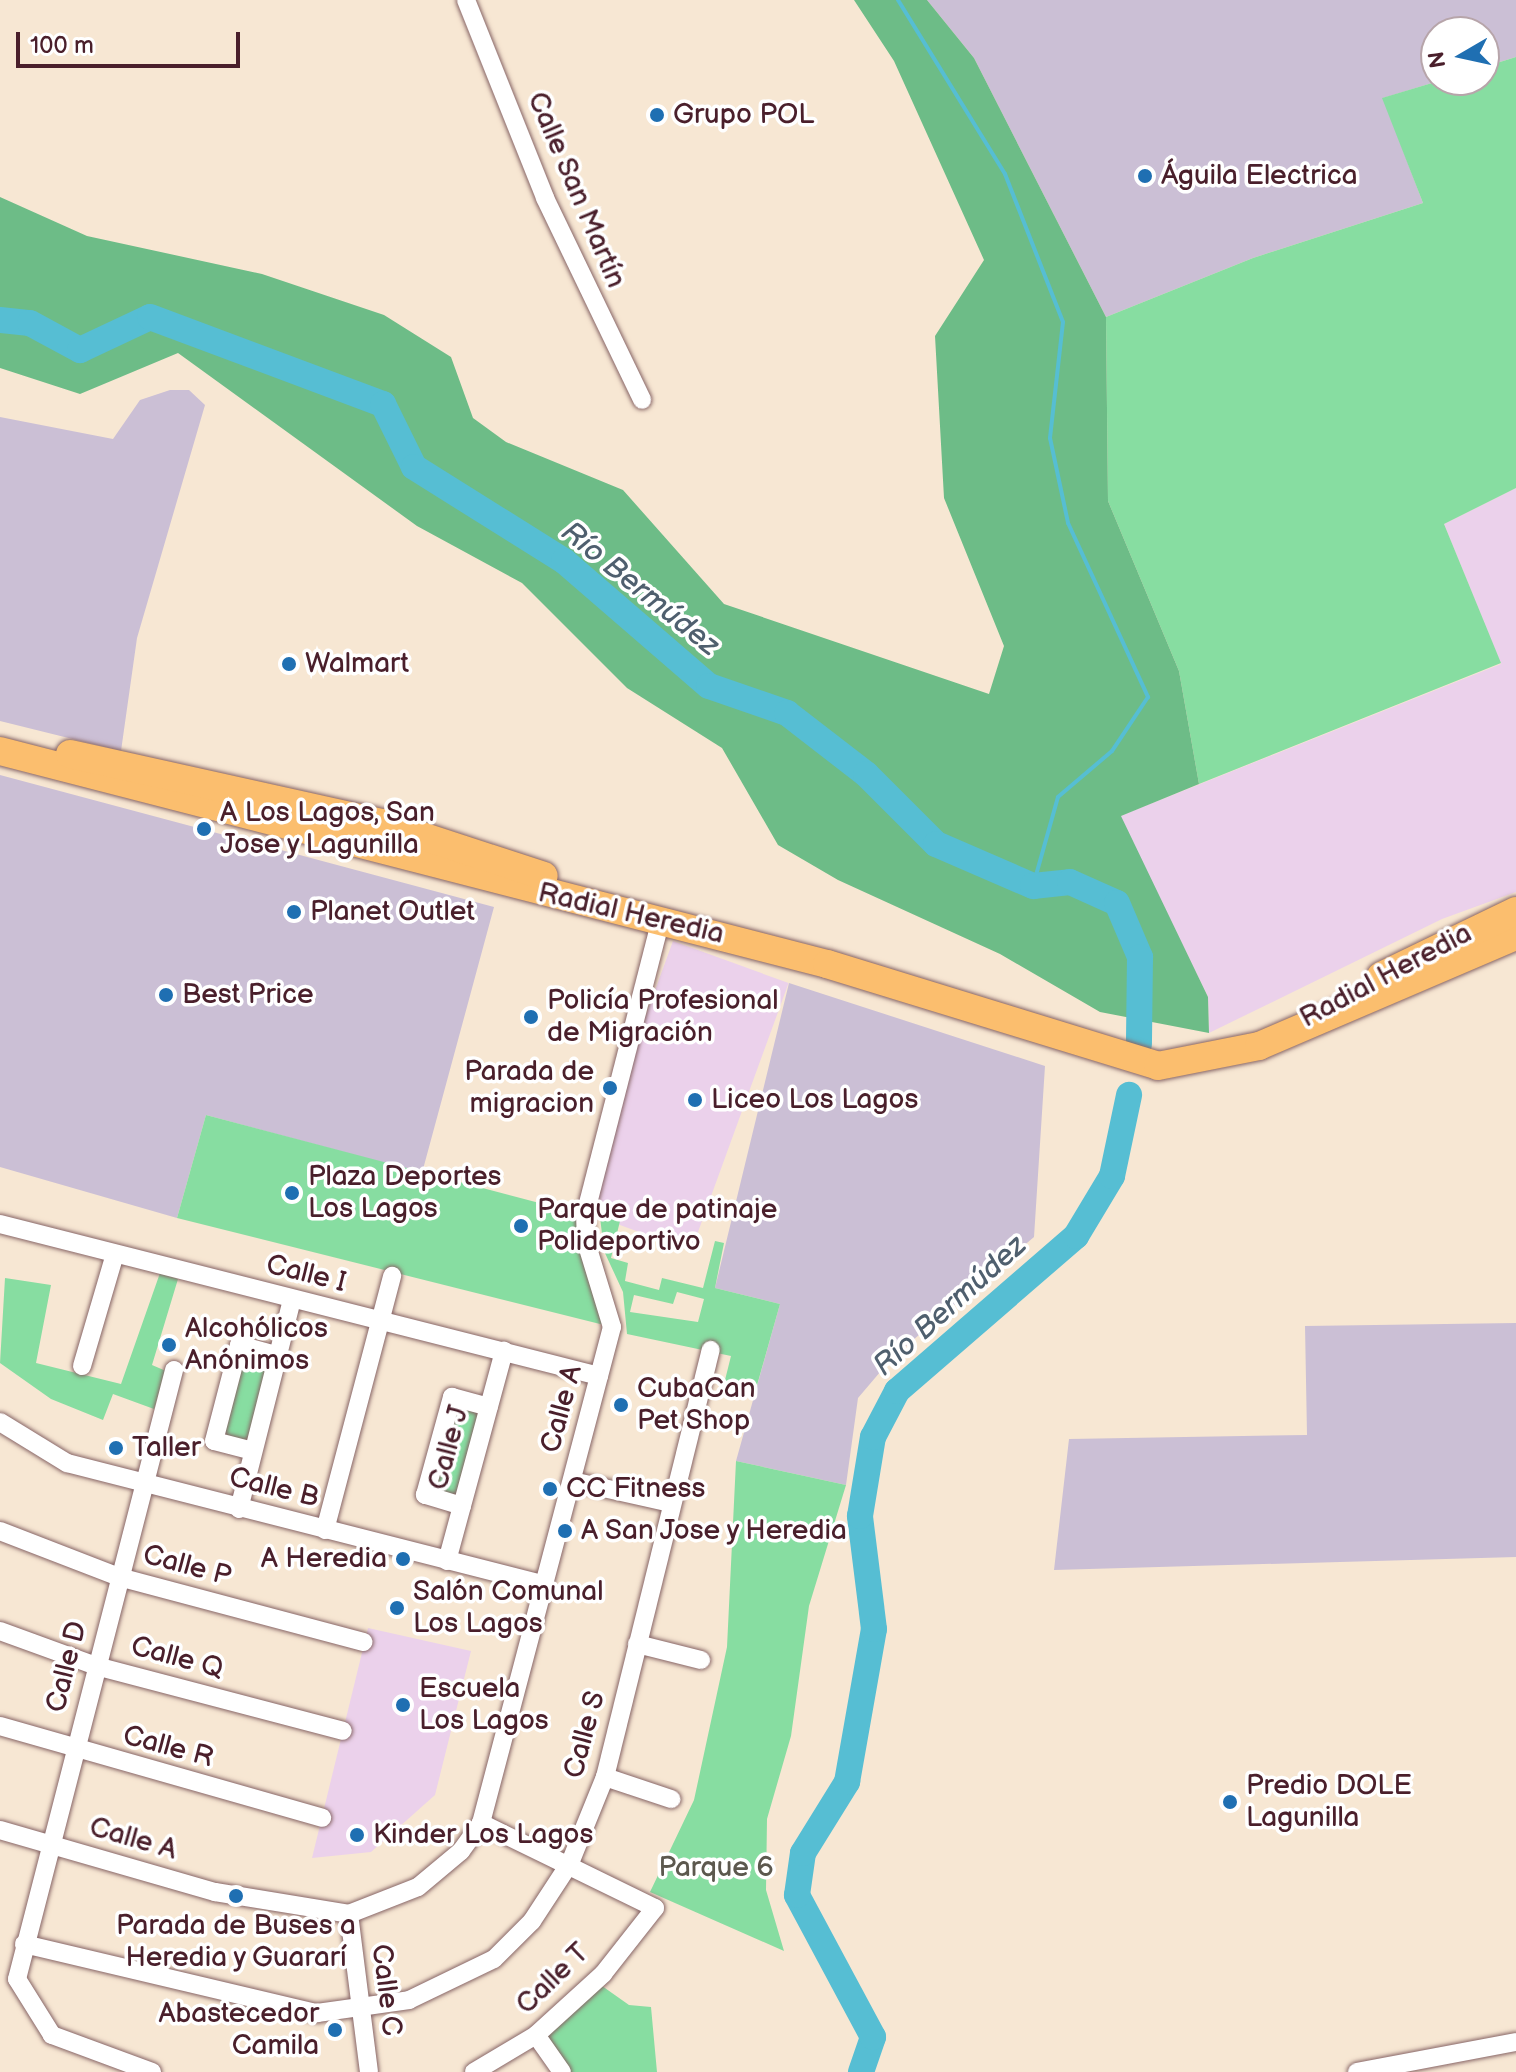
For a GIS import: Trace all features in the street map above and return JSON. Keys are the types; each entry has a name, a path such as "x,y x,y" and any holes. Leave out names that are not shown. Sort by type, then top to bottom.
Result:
{"main road":[{"path":"0,738 382,823 661,919"},
{"name":"Radial Heredia","path":"0,751 128,789 623,914 661,919 1158,1066 1259,1046 1516,936"},
{"path":"128,789 249,804 359,832 382,823"},
{"path":"382,823 403,844 623,914"},
{"name":"Radial Heredia","path":"1259,1046 1516,911"},
{"path":"1358,1005 1516,923"}],"street":[{"name":"Calle San Martín","path":"466,0 545,198 642,400"},
{"name":"Calle A","path":"0,1830 215,1892 349,1914 418,1887 481,1823 612,1327 586,1242 585,1215 661,919"},
{"name":"Calle I","path":"0,1224 599,1376"},
{"path":"82,1366 115,1254"},
{"path":"325,1530 392,1276"},
{"path":"239,1509 292,1300"},
{"path":"253,1451 214,1441 239,1345 277,1355"},
{"name":"Calle S","path":"24,1944 290,2011 360,2011 455,1983 494,1959 532,1921 570,1863 605,1777 711,1350"},
{"name":"Calle J","path":"447,1561 504,1351"},
{"name":"Calle D","path":"131,2069 52,2035 17,1979 142,1484 174,1370"},
{"path":"462,1506 425,1495 452,1397 489,1407"},
{"name":"Calle B","path":"0,1422 67,1463 545,1585"},
{"path":"572,1481 671,1503"},
{"name":"Calle P","path":"0,1531 119,1577 364,1642"},
{"name":"Calle Q","path":"0,1631 96,1666 343,1731"},
{"path":"637,1644 701,1660"},
{"name":"Calle R","path":"0,1726 75,1750 322,1818"},
{"path":"605,1777 671,1799"},
{"path":"481,1823 570,1863"},
{"name":"Calle T","path":"474,2072 536,2035 603,1974 655,1908 570,1863"},
{"name":"Calle C","path":"349,1914 369,2072"},
{"path":"536,2035 562,2072"},
{"path":"1357,2072 1516,2042"},
{"path":"131,2069 152,2072"}],"shaded area":[{"path":"927,0 1516,0 1516,57 1500,62 1500,16 1420,16 1420,87 1383,98 1423,203 1253,258 1106,317 974,58"},
{"path":"170,390 189,390 205,405 137,638 121,751 0,721 0,417 113,439 140,400"},
{"path":"1516,488 1516,892 1442,919 1209,1033 1208,997 1120,816 1501,664 1444,524"},
{"path":"0,775 494,907 422,1173 206,1115 177,1218 0,1167"},
{"name":"Liceo Los Lagos","path":"673,941 789,983 691,1251 576,1209"},
{"path":"789,983 1045,1066 1034,1237 892,1358 858,1398 846,1485 736,1461 780,1304 715,1288"},
{"path":"1516,1323 1516,1557 1054,1570 1069,1439 1307,1435 1305,1326"},
{"name":"Escuela Los Lagos","path":"368,1628 471,1651 435,1795 371,1852 312,1858"}],"green space":[{"path":"854,0 927,0 974,58 1106,317 1108,501 1179,671 1199,784 1121,816 1208,997 1209,1033 1100,1012 1000,954 838,880 778,845 722,748 627,688 522,583 417,526 178,353 80,394 0,368 0,197 87,236 262,274 384,315 451,357 473,418 506,442 623,490 724,604 989,694 1004,646 944,498 935,336 984,260 894,61"},
{"path":"1516,57 1516,488 1444,524 1501,663 1199,784 1179,671 1108,501 1106,317 1253,258 1423,203 1382,98 1420,87 1420,96 1500,96 1500,62"},
{"path":"206,1115 585,1215 612,1327 177,1218"},
{"path":"600,1217 620,1221 611,1258 628,1263 625,1281 659,1290 662,1278 703,1288 715,1241 724,1243 715,1288 780,1304 754,1396 723,1388 731,1356 627,1334 623,1292 604,1251","holes":["677,1292 704,1299 698,1322 630,1312 634,1295 673,1304"]},
{"path":"160,1273 178,1279 152,1365 166,1371 154,1409 113,1394 103,1420 51,1399 0,1363 5,1278 51,1285 36,1363 121,1384"},
{"path":"243,1350 275,1358 253,1451 217,1439"},
{"path":"454,1406 479,1413 455,1497 430,1490"},
{"name":"Parque 6","path":"736,1461 846,1485 809,1606 791,1736 767,1819 766,1890 784,1951 650,1892 694,1800 727,1647"},
{"path":"595,1981 629,2005 651,2007 657,2072 562,2072 536,2035"}],"waterway":[{"path":"898,0 1005,174 1063,322 1050,438 1068,523 1148,697 1112,751 1058,797 1033,886"},
{"name":"Río Bermúdez","path":"0,320 30,323 80,350 150,317 383,404 414,467 564,561 709,686 787,713 866,774 936,844 1033,886 1070,882 1117,903 1140,957 1139,1044"},
{"name":"Río Bermúdez","path":"861,2072 873,2037 797,1895 803,1853 847,1782 874,1629 860,1516 873,1437 897,1391 1076,1236 1112,1176 1129,1095"}],"place":[{"name":"Grupo POL","path":"657,115"},
{"name":"Águila Electrica","path":"1145,176"},
{"name":"Walmart","path":"289,664"},
{"name":"A Los Lagos, San Jose y Lagunilla","path":"204,829"},
{"name":"Planet Outlet","path":"294,912"},
{"name":"Best Price","path":"166,995"},
{"name":"Policía Profesional de Migración","path":"531,1017"},
{"name":"Parada de migracion","path":"610,1088"},
{"name":"Liceo Los Lagos","path":"695,1100"},
{"name":"Plaza Deportes Los Lagos","path":"292,1193"},
{"name":"Parque de patinaje Polideportivo","path":"521,1226"},
{"name":"Alcohólicos Anónimos","path":"169,1345"},
{"name":"CubaCan Pet Shop","path":"621,1405"},
{"name":"Taller","path":"116,1448"},
{"name":"CC Fitness","path":"550,1489"},
{"name":"A San Jose y Heredia","path":"565,1531"},
{"name":"A Heredia","path":"403,1559"},
{"name":"Salón Comunal Los Lagos","path":"397,1608"},
{"name":"Escuela Los Lagos","path":"403,1705"},
{"name":"Predio DOLE Lagunilla","path":"1230,1802"},
{"name":"Kinder Los Lagos","path":"357,1835"},
{"name":"Parada de Buses a Heredia y Guararí","path":"236,1896"},
{"name":"Abastecedor Camila","path":"335,2030"}]}
